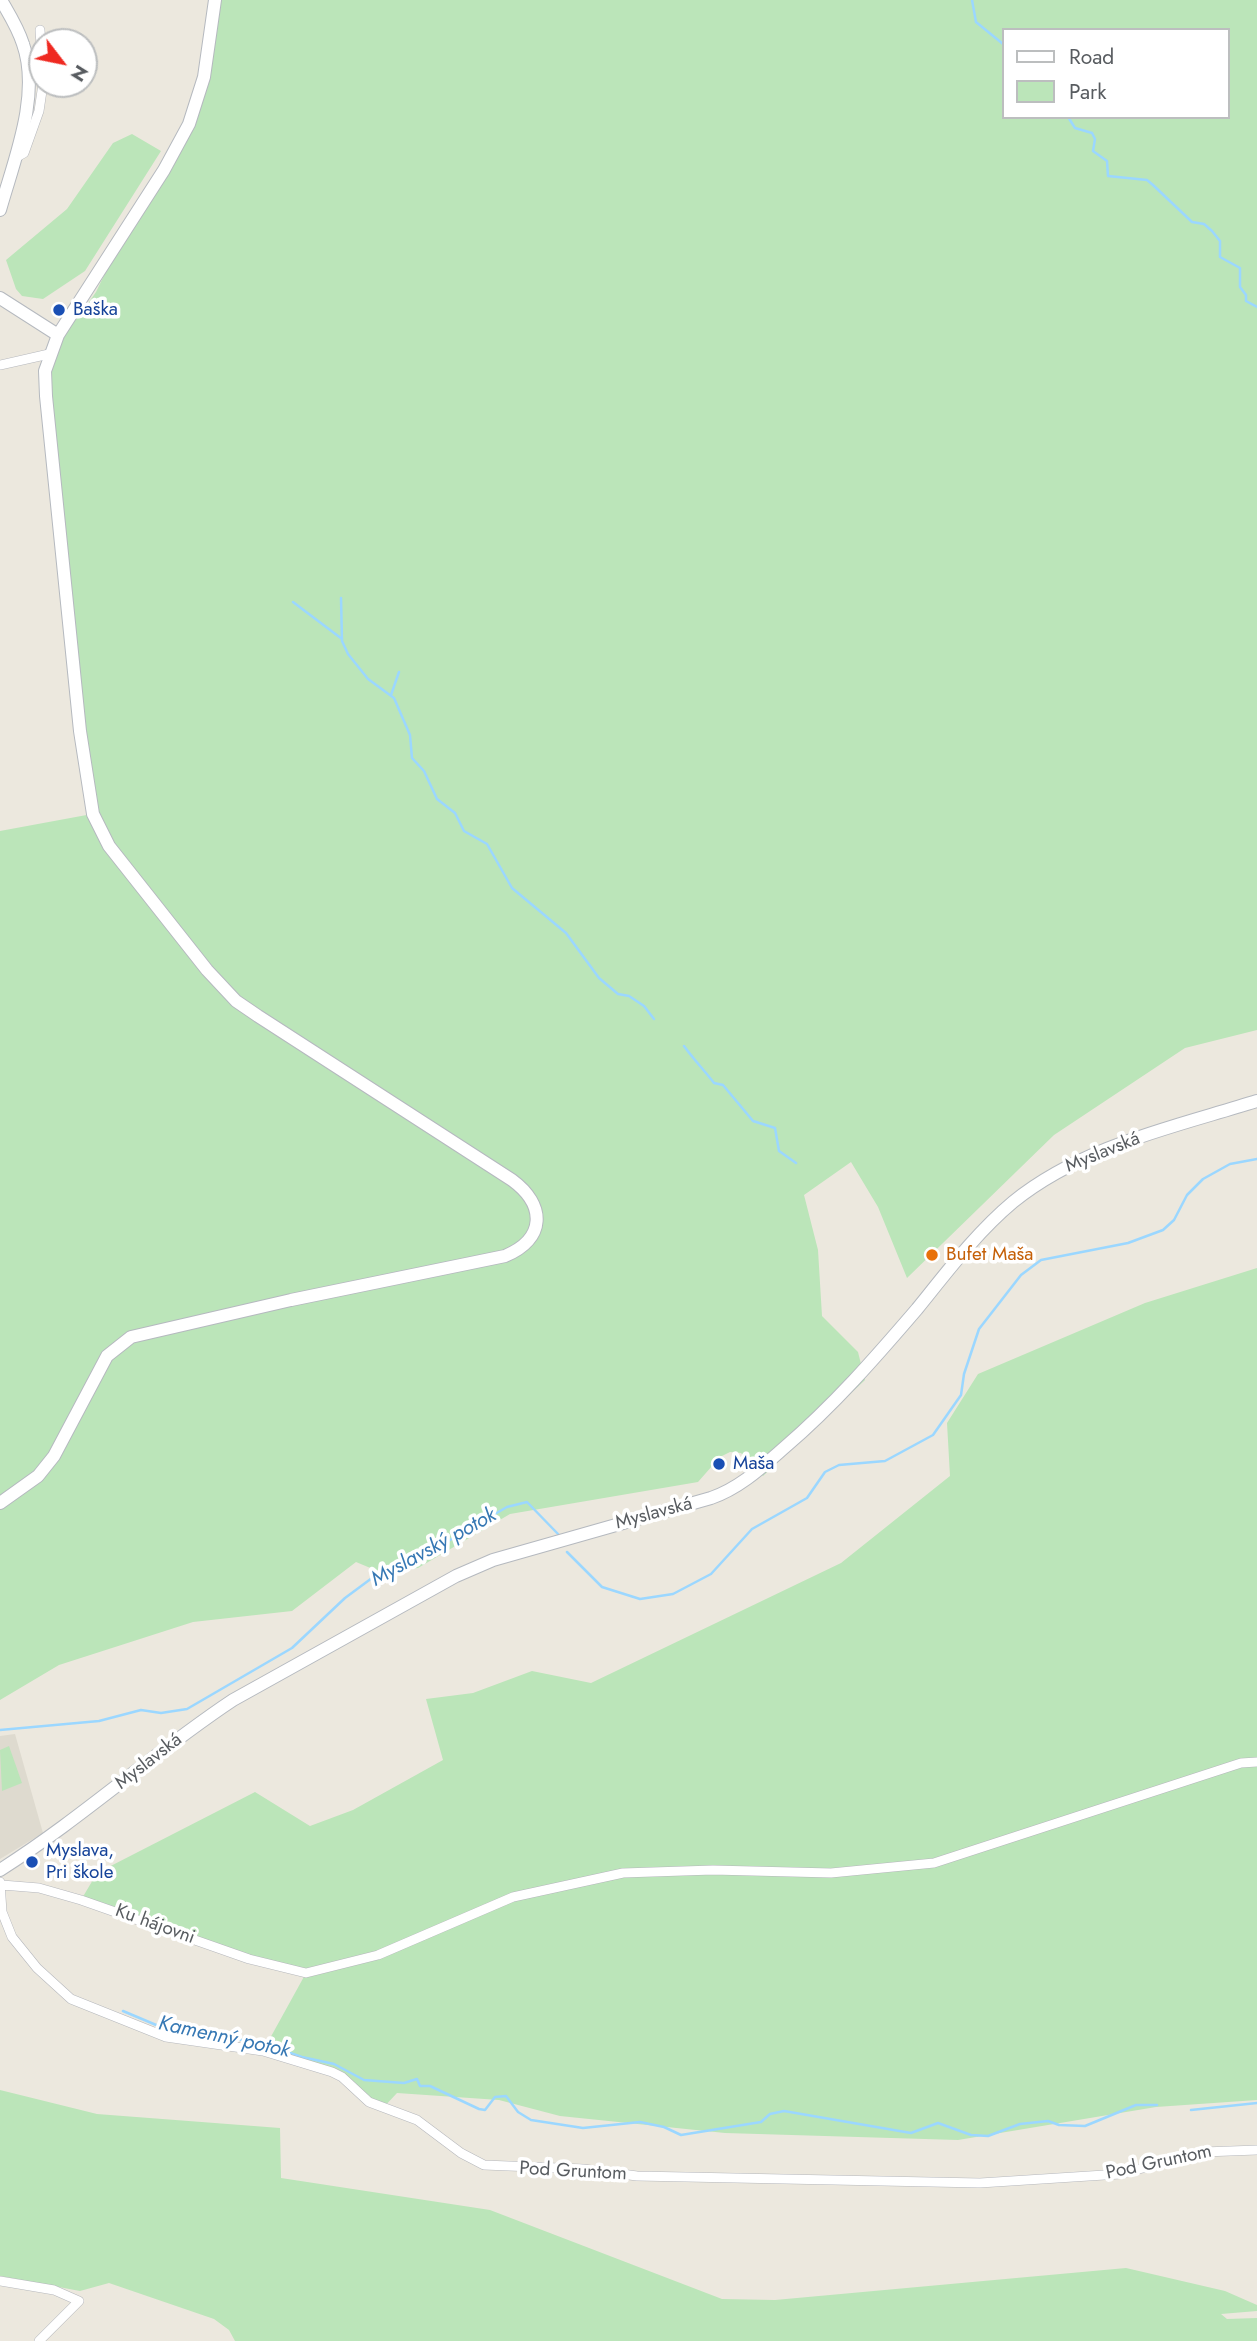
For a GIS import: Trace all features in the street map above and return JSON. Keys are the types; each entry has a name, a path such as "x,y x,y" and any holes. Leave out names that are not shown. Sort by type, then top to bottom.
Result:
{"street":[{"path":"0,210 15,158 27,92 24,46 1,0"},
{"path":"0,1503 38,1476 54,1456 107,1356 131,1337 291,1300 505,1256 528,1242 537,1218 531,1197 512,1180 236,1001 207,970 109,846 97,825 84,773 45,371 58,335 178,146 204,77 215,0"},
{"path":"15,158 24,153 34,128 40,98"},
{"path":"0,298 58,335"},
{"path":"0,365 49,354"},
{"name":"Myslavská","path":"0,1870 69,1824 233,1700 456,1576 493,1559 711,1498 736,1487 829,1408 869,1366 980,1235 1032,1187 1079,1160 1109,1148 1257,1101"},
{"name":"Ku hájovni","path":"1,1883 60,1894 257,1961 306,1973 378,1955 501,1902 565,1884 623,1873 713,1870 831,1873 933,1863 1241,1763 1257,1762"},
{"name":"Pod Gruntom","path":"1,1883 2,1912 12,1937 37,1968 73,2000 166,2037 262,2050 337,2074 369,2102 419,2121 461,2153 484,2165 583,2169 637,2176 980,2183 1121,2174 1204,2152 1257,2150"},
{"path":"0,2281 54,2290 79,2301 39,2341"}],"shaded area":[{"path":"15,1734 43,1833 0,1859 0,1736"}],"green space":[{"path":"215,0 1257,0 1257,1030 1185,1048 1054,1135 907,1278 878,1207 851,1162 804,1195 818,1250 822,1316 858,1352 865,1380 763,1476 741,1453 730,1452 720,1457 698,1482 510,1514 418,1568 380,1572 356,1562 292,1611 193,1622 59,1665 0,1700 0,831 92,814 45,371 58,335 80,315 96,292 130,222 189,124"},
{"path":"132,134 161,151 85,271 43,299 22,296 16,289 6,260 67,209 113,143"},
{"path":"1257,1268 1257,2100 1156,2107 958,2140 725,2133 560,2116 499,2100 397,2093 382,2109 337,2074 263,2051 306,1973 264,1964 81,1900 97,1873 255,1792 310,1826 353,1810 443,1760 426,1699 473,1693 532,1671 591,1683 841,1563 950,1476 947,1423 978,1374 1145,1303"},
{"path":"9,1746 22,1783 2,1791 0,1750"},
{"path":"0,2090 97,2114 280,2128 281,2178 490,2210 722,2299 775,2300 1126,2268 1225,2291 1257,2305 1257,2311 1221,2314 1227,2319 1257,2318 1257,2341 235,2341 229,2330 214,2319 109,2283 80,2291 0,2276"}],"waterway":[{"path":"972,0 976,22 1002,43"},
{"path":"1069,119 1075,128 1092,133 1095,139 1093,151 1107,161 1108,176 1147,180 1192,222 1204,224 1212,231 1220,241 1220,257 1240,268 1240,287 1246,295 1246,301 1257,307"},
{"path":"341,598 342,641 348,654 368,679 394,698 410,735 412,758 424,771 437,799 455,813 464,831 487,844 512,888 566,933 599,978 618,994 629,996 644,1006 654,1019"},
{"path":"293,602 342,639"},
{"path":"391,695 399,672"},
{"path":"684,1046 714,1083 723,1085 753,1121 775,1128 779,1151 796,1163"},
{"name":"Myslavský potok","path":"567,1552 602,1587 640,1599 673,1594 711,1574 752,1529 807,1498 825,1472 839,1465 885,1461 933,1435 961,1395 964,1374 979,1329 1021,1275 1041,1260 1128,1243 1163,1230 1174,1220 1187,1195 1203,1179 1230,1164 1257,1159"},
{"name":"Myslavský potok","path":"0,1730 99,1721 141,1710 161,1713 187,1709 292,1648 345,1598 372,1578 398,1570 507,1507 527,1502 558,1534"},
{"name":"Kamenný potok","path":"123,2011 168,2030 186,2030 264,2044 334,2064 364,2080 404,2083 417,2079 420,2086 430,2086 479,2109 485,2110 495,2097 506,2096 518,2112 531,2120 583,2128 640,2122 664,2127 681,2135 761,2122 770,2114 784,2111 911,2133 938,2123 971,2135 988,2136 1020,2124 1048,2121 1059,2125 1085,2126 1136,2105 1157,2105"},
{"name":"Kamenný potok","path":"1191,2110 1257,2103"}],"place":[{"name":"Baška","path":"59,310"},
{"name":"Bufet Maša","path":"932,1255"},
{"name":"Maša","path":"719,1464"},
{"name":"Myslava, Pri škole","path":"32,1862"}]}
